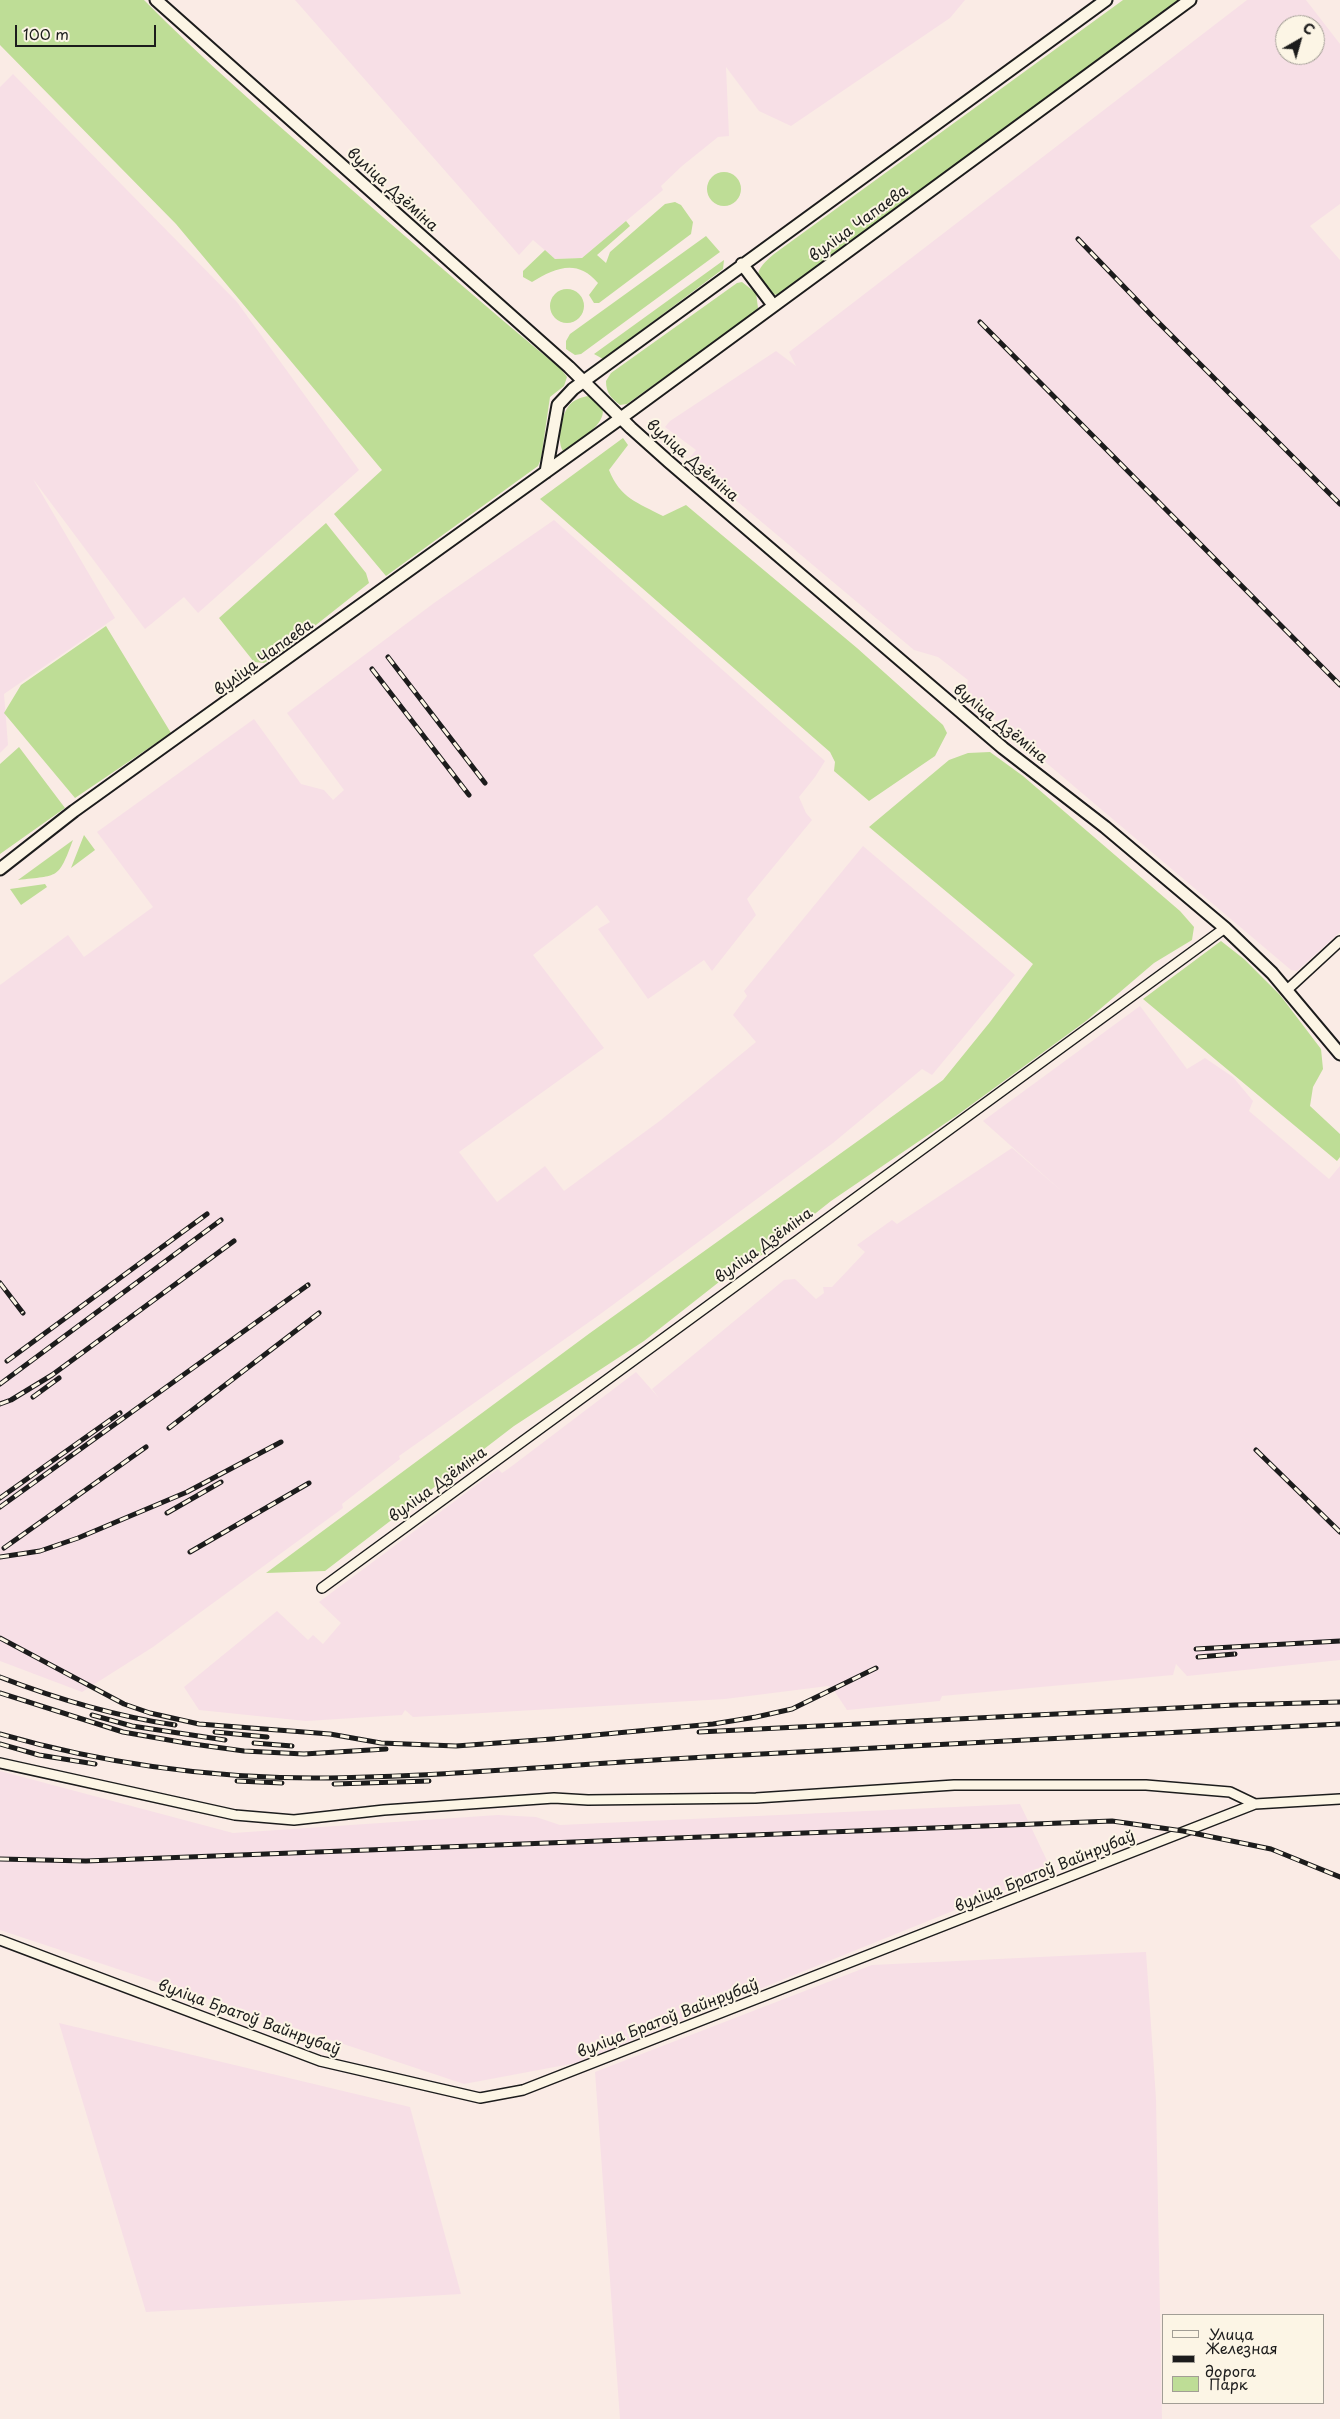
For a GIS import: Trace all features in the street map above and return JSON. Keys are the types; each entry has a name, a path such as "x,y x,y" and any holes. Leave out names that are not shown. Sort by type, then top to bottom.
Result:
{"main road":[{"name":"вуліца Дзёміна","path":"156,0 584,381 676,468 996,742 1104,827 1225,928 1287,990 1340,1054"},
{"path":"546,472 558,405 584,381 742,264 868,176 1106,0"},
{"name":"вуліца Чапаева","path":"0,869 74,811 621,418 1190,0"},
{"path":"742,264 773,305"}],"street":[{"name":"вуліца Дзёміна","path":"322,1588 1225,928"},
{"path":"1287,990 1340,941"},
{"path":"0,1763 235,1815 294,1820 384,1810 554,1798 588,1800 756,1798 954,1786 1146,1785 1230,1792 1255,1804"},
{"name":"вуліца Братоў Вайнрубаў","path":"0,1940 320,2061 480,2098 523,2090 1255,1804 1340,1799"}],"shaded area":[{"path":"295,0 965,0 950,18 791,126 759,111 726,67 729,136 718,137 682,166 661,186 663,190 582,258 555,259 533,240 519,255"},
{"path":"1247,0 1306,0 1318,15 1275,15 1275,65 1325,65 1325,25 1340,44 1340,204 1310,226 1340,260 1340,932 1297,971 1291,970 965,694 968,680 938,657 914,650 688,460 696,450 665,427 670,421 776,351 796,366 789,352"},
{"path":"13,74 237,302 359,470 198,613 184,597 145,629 33,479 115,618 4,694 8,745 0,753 0,87"},
{"path":"554,520 825,761 799,797 806,813 812,820 747,899 756,915 712,971 704,960 648,999 598,929 610,922 597,905 533,955 604,1048 459,1152 497,1202 545,1166 564,1191 661,1120 756,1042 733,1015 747,996 744,991 863,846 1015,975 932,1075 922,1069 833,1143 599,1315 399,1456 400,1459 342,1504 343,1508 153,1647 82,1692 0,1661 0,985 68,935 84,957 153,907 97,832 254,719 301,784 324,790 333,800 344,790 287,713 434,603"},
{"path":"1140,1006 1187,1069 1205,1058 1233,1077 1253,1101 1249,1111 1329,1179 1340,1166 1340,1660 1187,1676 1176,1664 1173,1675 942,1696 940,1701 847,1710 833,1689 828,1686 725,1699 413,1717 405,1710 402,1715 306,1721 199,1710 184,1687 277,1611 308,1640 313,1635 323,1644 341,1623 319,1602 498,1469 502,1473 508,1469 636,1372 659,1398 652,1389 784,1280 795,1279 816,1299 824,1293 823,1287 832,1287 865,1252 857,1245 892,1220 897,1224 1012,1148 1065,1194 983,1121"},
{"path":"0,1771 233,1833 498,1815 536,1817 560,1825 1020,1804 1052,1871 576,2063 464,2084 0,1930"},
{"path":"1146,1952 1156,2099 1162,2419 620,2419 595,2072 872,1965"},
{"path":"59,2023 410,2107 461,2294 146,2312"}],"green space":[{"path":"0,0 144,0 211,65 281,128 561,369 567,377 564,386 550,397 541,459 538,466 386,576 334,514 382,470 176,224 0,45"},
{"path":"1123,0 1181,0 779,294 773,295 761,284 758,279 760,269 774,254"},
{"path":"724,172 736,177 741,189 736,201 724,206 712,201 707,189 712,177"},
{"path":"675,202 681,205 693,222 691,234 599,303 594,303 589,295 598,283 582,270 566,268 557,270 532,282 523,277 523,271 545,250 555,259 582,258 626,221 630,226 597,255 606,263 610,252 665,204"},
{"path":"706,236 720,252 581,354 575,355 566,349 566,341 570,334"},
{"path":"724,260 723,269 603,359 594,354"},
{"path":"742,282 756,293 758,308 753,314 627,404 620,405 612,397 608,392 606,381 611,373 737,283"},
{"path":"567,289 579,294 584,306 579,318 567,323 555,318 550,306 555,294"},
{"path":"588,396 599,403 603,410 602,418 596,426 564,452 560,443 560,437 565,411 574,401"},
{"path":"623,438 628,445 609,470 613,479 624,493 631,499 663,516 686,505 857,648 943,725 947,733 935,756 869,801 834,771 835,762 830,752 540,499"},
{"path":"326,523 366,573 369,583 278,655 264,663 254,662 219,618"},
{"path":"106,626 171,733 75,798 4,713 21,685"},
{"path":"19,747 65,808 0,854 0,764"},
{"path":"990,752 1023,776 1180,911 1194,927 1192,940 1154,963 1086,1021 956,1116 831,1201 768,1251 719,1282 644,1341 514,1426 325,1571 266,1573 590,1333 943,1080 990,1022 1033,964 869,827 949,760 968,753"},
{"path":"84,835 95,850 71,868"},
{"path":"73,840 64,862 55,873 49,876 18,880"},
{"path":"45,884 47,887 21,905 10,889"},
{"path":"1221,941 1244,959 1280,995 1321,1049 1323,1069 1313,1087 1310,1106 1340,1134 1340,1157 1337,1161 1143,999"}],"railway":[{"path":"1078,239 1340,504"},
{"path":"980,322 1340,685"},
{"path":"388,657 485,783"},
{"path":"372,669 469,795"},
{"path":"7,1361 207,1214"},
{"path":"0,1384 221,1220"},
{"path":"0,1404 11,1400 52,1375 234,1241"},
{"path":"0,1283 23,1313"},
{"path":"0,1507 308,1285"},
{"path":"169,1428 319,1313"},
{"path":"33,1397 59,1378"},
{"path":"0,1498 120,1413"},
{"path":"0,1557 40,1551 78,1538 187,1492 281,1442"},
{"path":"4,1548 146,1447"},
{"path":"1256,1450 1340,1532"},
{"path":"167,1513 221,1482"},
{"path":"190,1552 309,1483"},
{"path":"0,1638 124,1704 150,1713 199,1724 330,1734 381,1743 456,1746 713,1724 756,1717 792,1709 876,1668"},
{"path":"1196,1649 1340,1641"},
{"path":"1198,1657 1235,1654"},
{"path":"0,1677 86,1706 130,1717 175,1725"},
{"path":"0,1693 123,1732 186,1743 244,1751 304,1754 386,1749"},
{"path":"699,1732 1235,1705 1340,1702"},
{"path":"92,1715 132,1726 225,1740"},
{"path":"0,1734 77,1753 156,1767 235,1775 314,1778 461,1773 656,1760 1340,1724"},
{"path":"215,1732 267,1737"},
{"path":"254,1743 292,1746"},
{"path":"0,1744 39,1755 95,1764"},
{"path":"237,1781 282,1783"},
{"path":"334,1784 429,1781"},
{"path":"0,1859 86,1861 1112,1821 1183,1831 1271,1849 1340,1877"}]}
